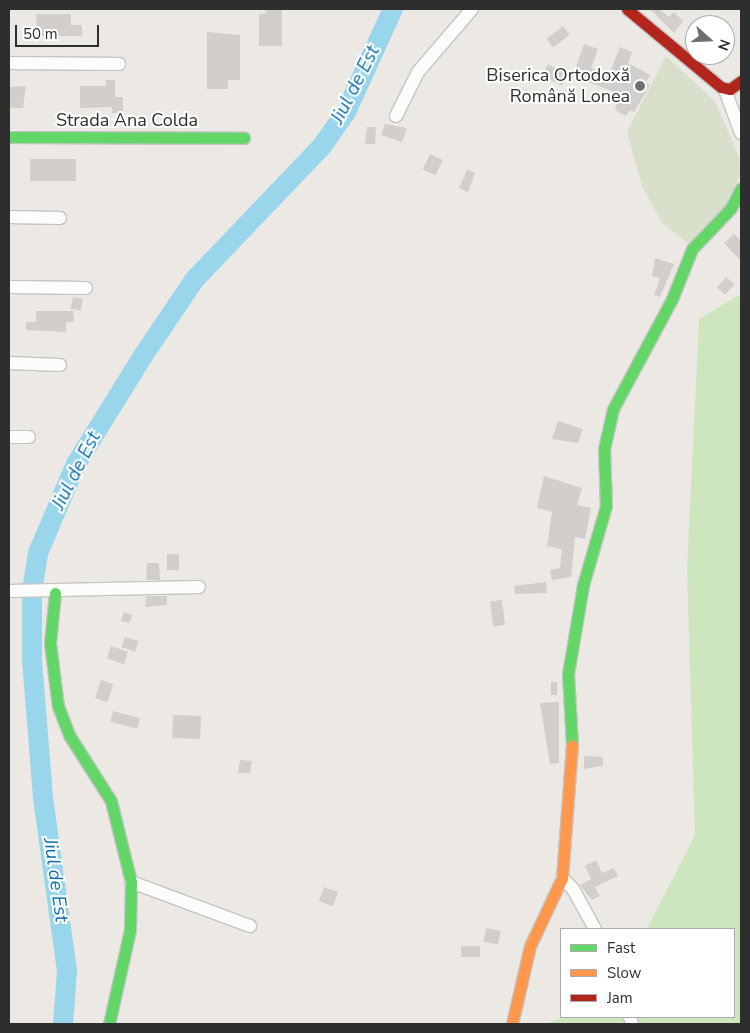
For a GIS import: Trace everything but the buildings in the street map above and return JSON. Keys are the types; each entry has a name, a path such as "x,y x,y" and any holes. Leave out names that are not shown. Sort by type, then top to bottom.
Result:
{"street":[{"path":"396,116 418,72 472,9"},
{"path":"627,9 725,90 741,133"},
{"path":"9,63 119,64"},
{"path":"725,90 741,81"},
{"name":"Strada Ana Colda","path":"9,137 244,138"},
{"path":"512,1024 530,946 562,878 573,731 568,674 583,585 606,506 604,449 612,410 664,316 692,249 731,208 741,188"},
{"path":"9,218 60,218"},
{"path":"9,287 86,288"},
{"path":"9,363 60,364"},
{"path":"9,437 29,437"},
{"path":"9,591 51,593 200,587"},
{"path":"51,593 50,644 58,706 69,735 111,801 131,882 130,930 109,1024"},
{"path":"562,878 573,889 594,928"},
{"path":"131,882 250,926"}],"green space":[{"path":"666,56 715,101 739,157 740,174 729,204 691,246 662,223 642,186 627,132"},
{"path":"741,294 741,1024 546,1024 561,1018 735,1018 735,928 648,928 695,835 687,569 699,319"}],"waterway":[{"name":"Jiul de Est","path":"63,1024 67,971 43,797 32,659 32,591 38,553 76,464 143,356 195,279 322,146 346,112 393,9"}],"traffic: fast":[{"path":"9,137 244,138"},
{"path":"572,745 568,674 583,585 606,506 604,449 613,409 672,299 692,249 731,208 741,188"},
{"path":"55,593 50,643 58,706 69,735 111,801 131,882 130,930 109,1024"}],"traffic: slow":[{"path":"512,1024 530,946 562,878 572,745"}],"traffic: jam":[{"path":"627,9 721,87 730,89 741,81"}],"place":[{"name":"Biserica Ortodoxă Română Lonea","path":"640,86"}]}
